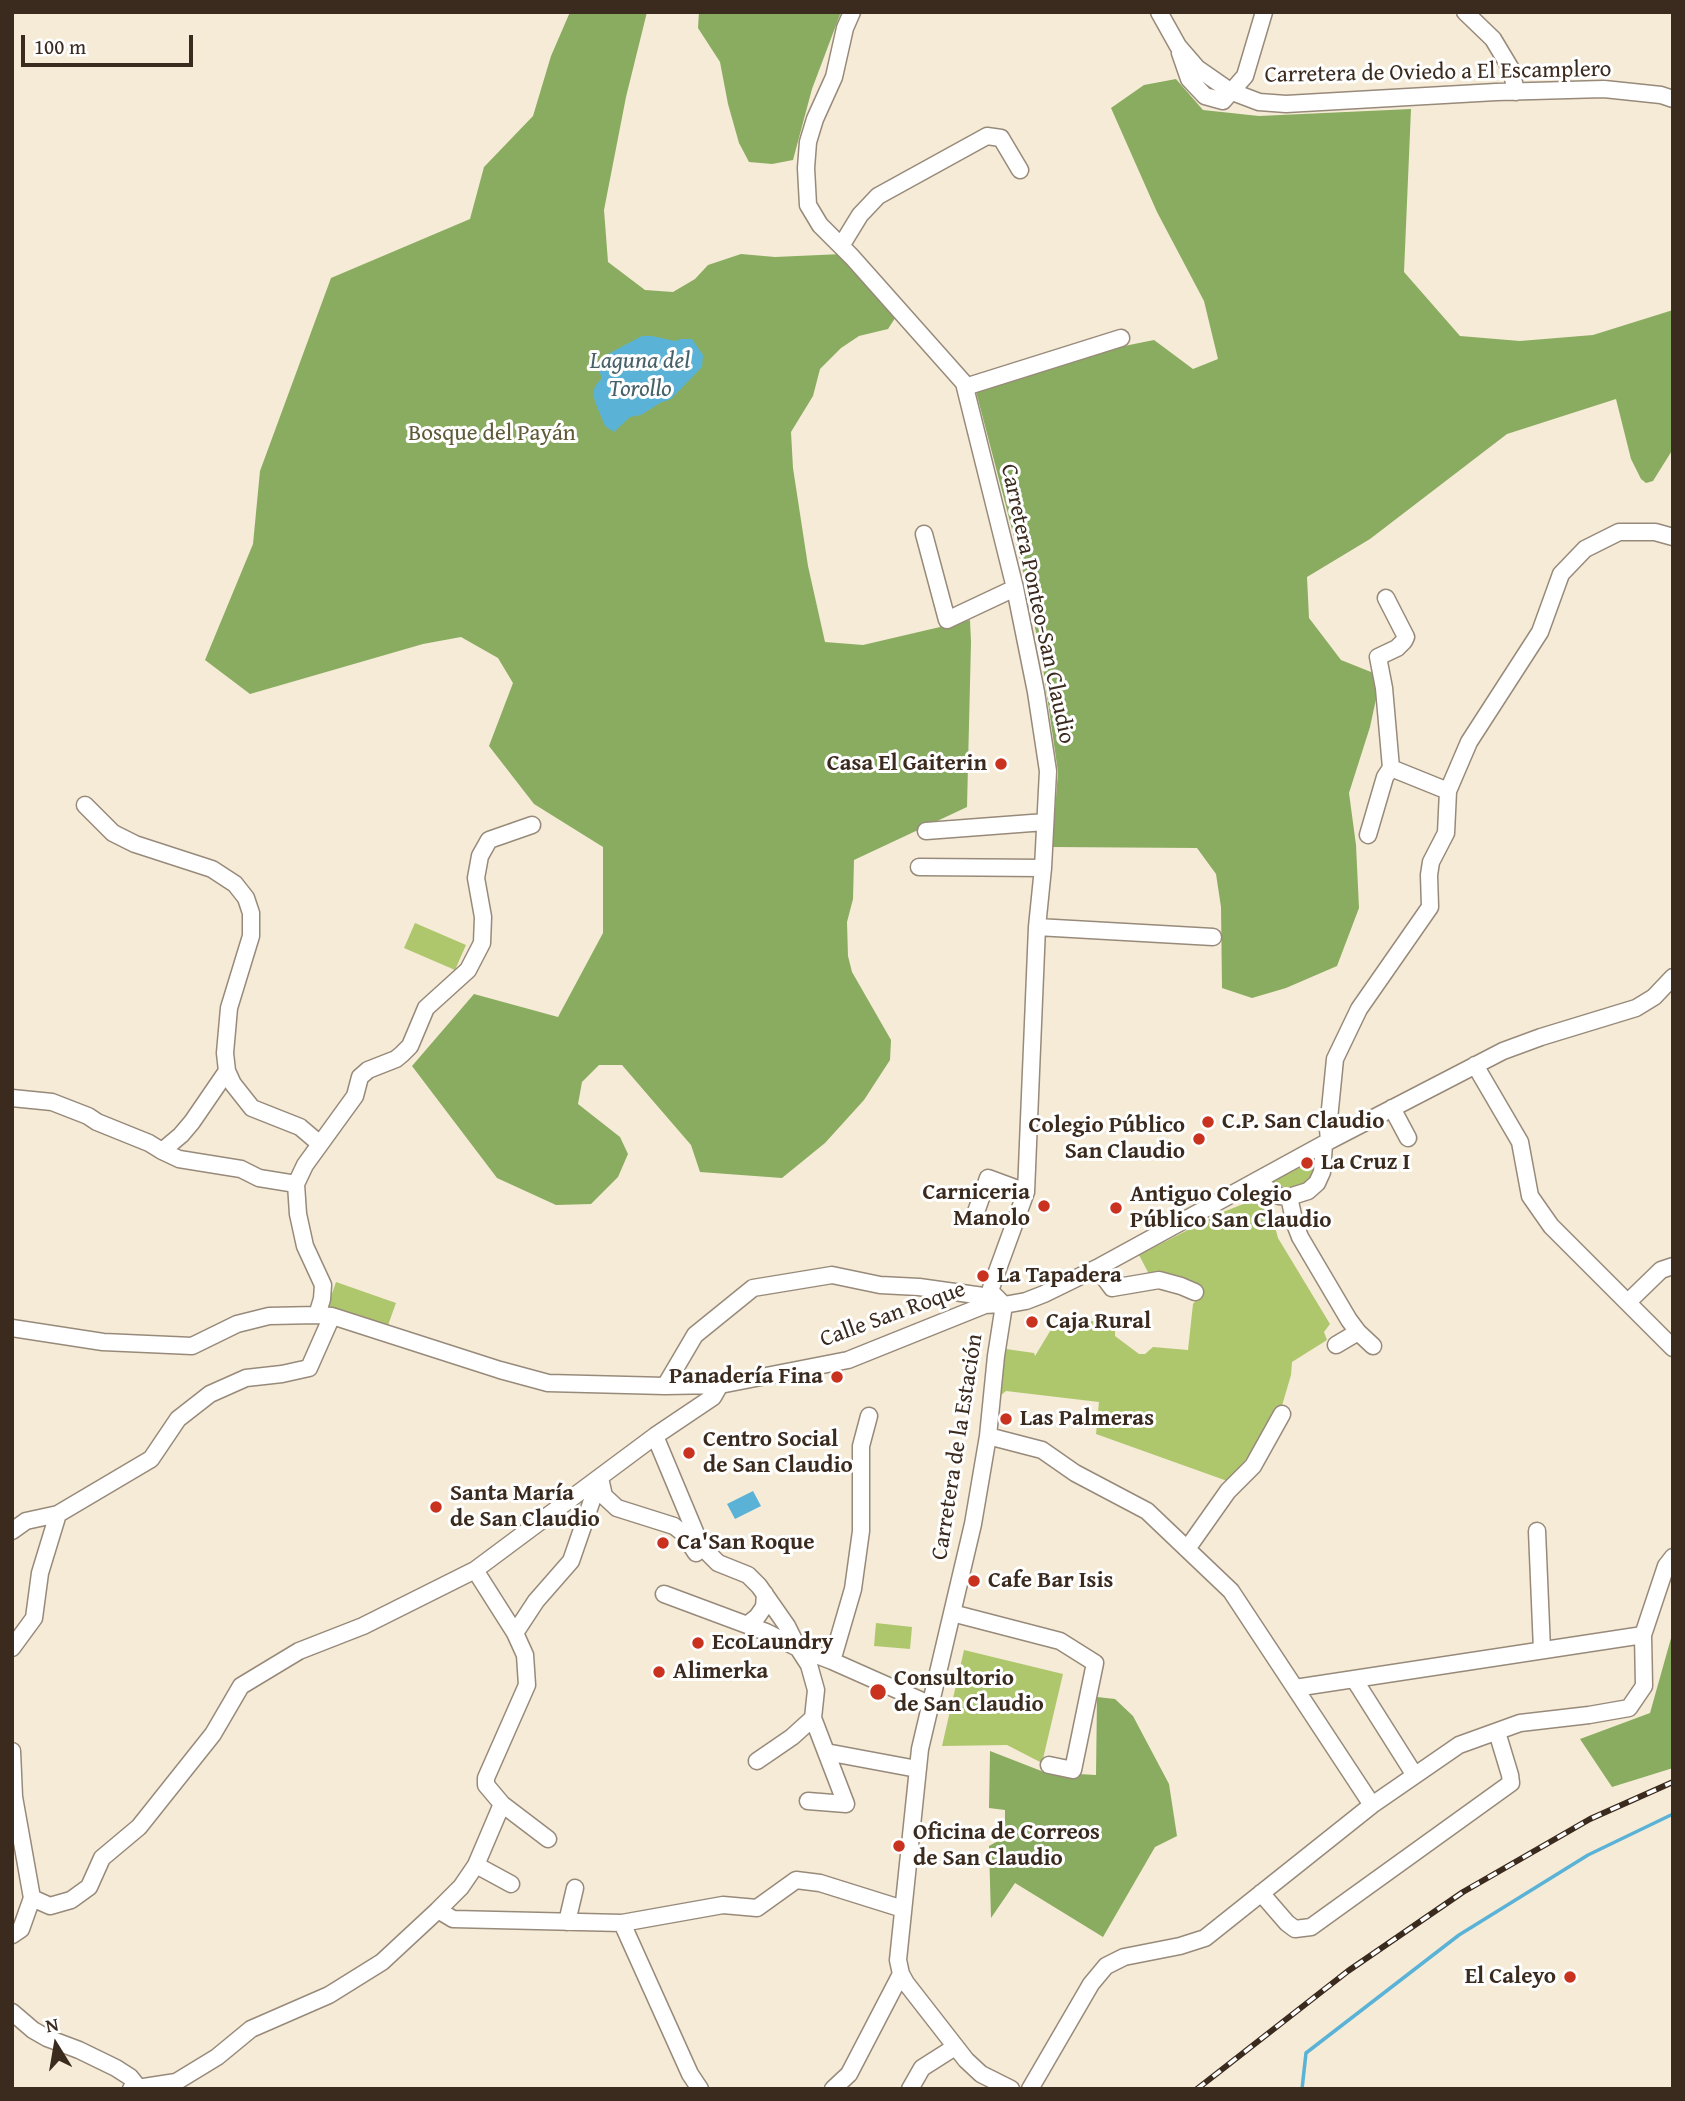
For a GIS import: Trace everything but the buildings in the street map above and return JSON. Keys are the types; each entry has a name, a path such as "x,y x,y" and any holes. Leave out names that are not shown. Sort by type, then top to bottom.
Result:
{"street":[{"name":"Carretera Ponteo-San Claudio","path":"852,12 845,28 834,77 808,142 808,205 820,225 964,383 1015,588 1036,692 1048,771 1037,927 1026,1192 991,1288 1002,1304"},
{"name":"Carretera de Oviedo a El Escamplero","path":"1159,12 1178,46 1196,68 1230,92 1259,102 1286,104 1604,89 1661,95 1673,99"},
{"path":"1230,92 1245,76 1264,12"},
{"path":"1465,12 1493,39 1511,69 1516,92"},
{"path":"841,246 860,215 878,196 987,136 1001,138 1020,170"},
{"path":"965,387 1121,338"},
{"path":"1258,1182 1272,1192 1289,1197 1308,1191 1317,1183 1322,1172 1335,1059 1359,1009 1430,907 1429,875 1446,833 1448,791 1469,742 1539,632 1562,574 1585,549 1619,533 1654,532 1673,537"},
{"path":"924,534 947,620 1015,588"},
{"path":"1368,835 1385,777 1391,768 1384,688 1378,657 1397,649 1406,637 1387,598"},
{"path":"1391,768 1448,791"},
{"path":"85,805 113,833 135,844 212,869 235,884 246,898 251,913 251,936 229,1008 225,1053 227,1071 237,1091 252,1108 300,1127 320,1144"},
{"path":"926,831 1045,822"},
{"path":"12,1531 26,1521 58,1514 151,1459 178,1419 210,1394 246,1378 309,1368 324,1315 323,1285 305,1246 298,1214 296,1184 305,1166 355,1096 360,1077 368,1070 402,1054 410,1045 426,1007 468,970 482,943 483,917 476,878 480,856 489,840 532,825"},
{"path":"919,867 1043,868"},
{"path":"1037,927 1213,937"},
{"name":"Calle San Roque","path":"12,1328 103,1342 192,1346 237,1324 270,1316 324,1315 548,1383 720,1385 848,1360 985,1305 1026,1301 1044,1294 1503,1051 1636,1008 1654,997 1673,977"},
{"path":"1475,1065 1520,1142 1530,1196 1551,1226 1673,1348"},
{"path":"162,1151 192,1122 227,1071"},
{"path":"12,1098 52,1102 149,1143 178,1159 241,1169 259,1178 296,1184"},
{"path":"1392,1108 1408,1138"},
{"path":"976,1212 988,1178 1026,1192"},
{"path":"1289,1197 1300,1237 1358,1332 1373,1346"},
{"path":"1628,1302 1661,1270 1673,1266"},
{"path":"1097,1268 1112,1288 1159,1280 1195,1292"},
{"path":"666,1386 695,1335 752,1289 832,1275 880,1285 919,1287 983,1296 1002,1304"},
{"name":"Carretera de la Estación","path":"901,1974 898,1960 912,1842 917,1769 929,1704 973,1524 988,1436 1002,1304"},
{"path":"1336,1345 1358,1332"},
{"path":"32,1898 50,1906 71,1900 89,1887 102,1858 139,1827 213,1734 241,1686 299,1651 362,1626 475,1570 654,1436 713,1397 720,1385"},
{"path":"1187,1549 1228,1491 1253,1466 1282,1414"},
{"path":"832,1661 853,1589 861,1531 861,1446 869,1416"},
{"path":"654,1436 701,1546 718,1563"},
{"path":"988,1436 1042,1450 1075,1473 1147,1511 1231,1591 1371,1805"},
{"path":"600,1477 604,1496 617,1508 674,1527 683,1533 694,1552 748,1574 782,1618 810,1665 816,1690 813,1718 846,1804 808,1801"},
{"path":"515,1633 536,1601 571,1561 600,1477"},
{"path":"12,1648 34,1618 40,1573 58,1514"},
{"path":"1537,1531 1542,1650"},
{"path":"1030,2089 1091,1984 1106,1966 1124,1956 1180,1946 1205,1938 1371,1805 1459,1745 1520,1723 1629,1708 1644,1686 1643,1636 1666,1566 1673,1557"},
{"path":"475,1570 526,1655 527,1685 486,1778 486,1785 502,1804 548,1839"},
{"path":"664,1594 766,1632 929,1704"},
{"path":"747,1625 757,1618 764,1607 765,1594"},
{"path":"765,1594 771,1617 766,1632"},
{"path":"952,1613 1060,1642 1095,1663 1073,1770 1049,1765"},
{"path":"766,1632 775,1628 782,1618"},
{"path":"1295,1688 1643,1636"},
{"path":"1354,1679 1414,1774"},
{"path":"757,1761 793,1737 813,1718"},
{"path":"1261,1893 1295,1929 1311,1927 1511,1783 1497,1731"},
{"path":"12,1751 13,1797 32,1898 12,1947"},
{"path":"826,1752 917,1769"},
{"path":"12,2012 47,2038 116,2068 130,2077 135,2088 176,2082 217,2057 251,2029 329,1995 382,1962 461,1886 476,1865 502,1804"},
{"path":"476,1865 511,1884"},
{"path":"438,1910 453,1919 622,1923 723,1905 757,1908 796,1880 820,1883 902,1909"},
{"path":"567,1922 575,1888"},
{"path":"622,1923 690,2074 700,2089"},
{"path":"901,1974 973,2068 1011,2089"},
{"path":"833,2089 849,2074 901,1974"},
{"path":"910,2089 922,2067 955,2047"}],"green space":[{"name":"Bosque del Payán","path":"570,12 647,12 626,97 604,210 608,262 645,290 673,292 695,279 708,265 741,254 775,257 842,254 897,315 888,329 859,336 841,348 820,369 813,396 791,432 793,468 808,566 825,642 863,645 970,620 971,642 967,807 854,860 853,899 847,922 848,956 852,972 891,1040 890,1060 864,1100 825,1143 782,1178 700,1172 691,1145 622,1065 599,1065 582,1082 578,1104 620,1137 628,1154 618,1177 591,1204 556,1205 497,1178 412,1066 474,994 558,1017 603,933 603,847 534,804 489,746 513,683 498,658 461,637 423,644 250,694 205,660 253,544 260,471 331,278 470,219 484,167 533,116 551,56"},
{"path":"699,12 841,12 812,89 793,160 772,164 749,162 739,143 720,62 698,28"},
{"path":"1176,79 1203,110 1259,116 1411,109 1404,272 1460,336 1520,341 1593,335 1673,310 1673,449 1653,481 1646,483 1641,479 1631,459 1616,399 1507,434 1370,539 1307,577 1309,618 1341,660 1381,676 1370,727 1349,793 1356,845 1359,908 1337,966 1286,988 1252,998 1222,988 1221,907 1216,874 1197,848 1052,847 1058,772 1042,661 1024,575 974,384 1040,363 1154,340 1193,369 1218,359 1204,301 1157,212 1111,108 1144,85"},
{"path":"415,923 466,945 455,970 404,948"},
{"path":"1313,1161 1316,1168 1305,1184 1288,1188 1273,1181"},
{"path":"1251,1201 1271,1212 1278,1238 1330,1324 1324,1332 1327,1340 1292,1362 1281,1409 1230,1482 1096,1434 1099,1402 1006,1391 1000,1396 1006,1349 1034,1353 1035,1356 1055,1323 1066,1326 1088,1321 1115,1322 1115,1336 1139,1354 1145,1354 1153,1347 1188,1350 1193,1304 1202,1293 1151,1278 1139,1255 1223,1212"},
{"path":"336,1282 396,1303 387,1328 327,1308"},
{"path":"876,1623 912,1627 910,1649 874,1646"},
{"path":"1673,1631 1673,1768 1612,1787 1580,1739 1650,1713"},
{"path":"964,1650 1063,1674 1042,1763 1007,1745 942,1746"},
{"path":"1097,1697 1115,1699 1133,1716 1169,1784 1177,1836 1155,1847 1103,1937 1015,1883 991,1918 989,1846 1005,1837 1005,1810 989,1808 990,1751 1044,1772 1096,1775"}],"water":[{"name":"Laguna del Torollo","path":"642,336 675,341 692,339 703,355 702,367 671,399 641,415 630,417 614,432 605,426 595,402 593,392 602,378 598,369 608,354"},
{"path":"753,1491 761,1506 735,1519 727,1504"}],"waterway":[{"path":"1302,2089 1306,2053 1459,1935 1588,1855 1673,1814"}],"railway":[{"path":"1197,2089 1348,1971 1463,1892 1590,1819 1673,1782"}],"place":[{"name":"Casa El Gaiterin","path":"1001,764"},
{"name":"C.P. San Claudio","path":"1208,1122"},
{"name":"Colegio Público San Claudio","path":"1199,1139"},
{"name":"La Cruz I","path":"1307,1163"},
{"name":"Carniceria Manolo","path":"1044,1206"},
{"name":"Antiguo Colegio Público San Claudio","path":"1116,1208"},
{"name":"La Tapadera","path":"983,1276"},
{"name":"Caja Rural","path":"1032,1322"},
{"name":"Panadería Fina","path":"837,1377"},
{"name":"Las Palmeras","path":"1006,1419"},
{"name":"Centro Social de San Claudio","path":"689,1453"},
{"name":"Santa María de San Claudio","path":"436,1507"},
{"name":"Ca'San Roque","path":"663,1543"},
{"name":"Cafe Bar Isis","path":"974,1581"},
{"name":"EcoLaundry","path":"698,1643"},
{"name":"Alimerka","path":"659,1672"},
{"name":"Consultorio de San Claudio","path":"878,1692"},
{"name":"Oficina de Correos de San Claudio","path":"899,1846"},
{"name":"El Caleyo","path":"1570,1977"}]}
